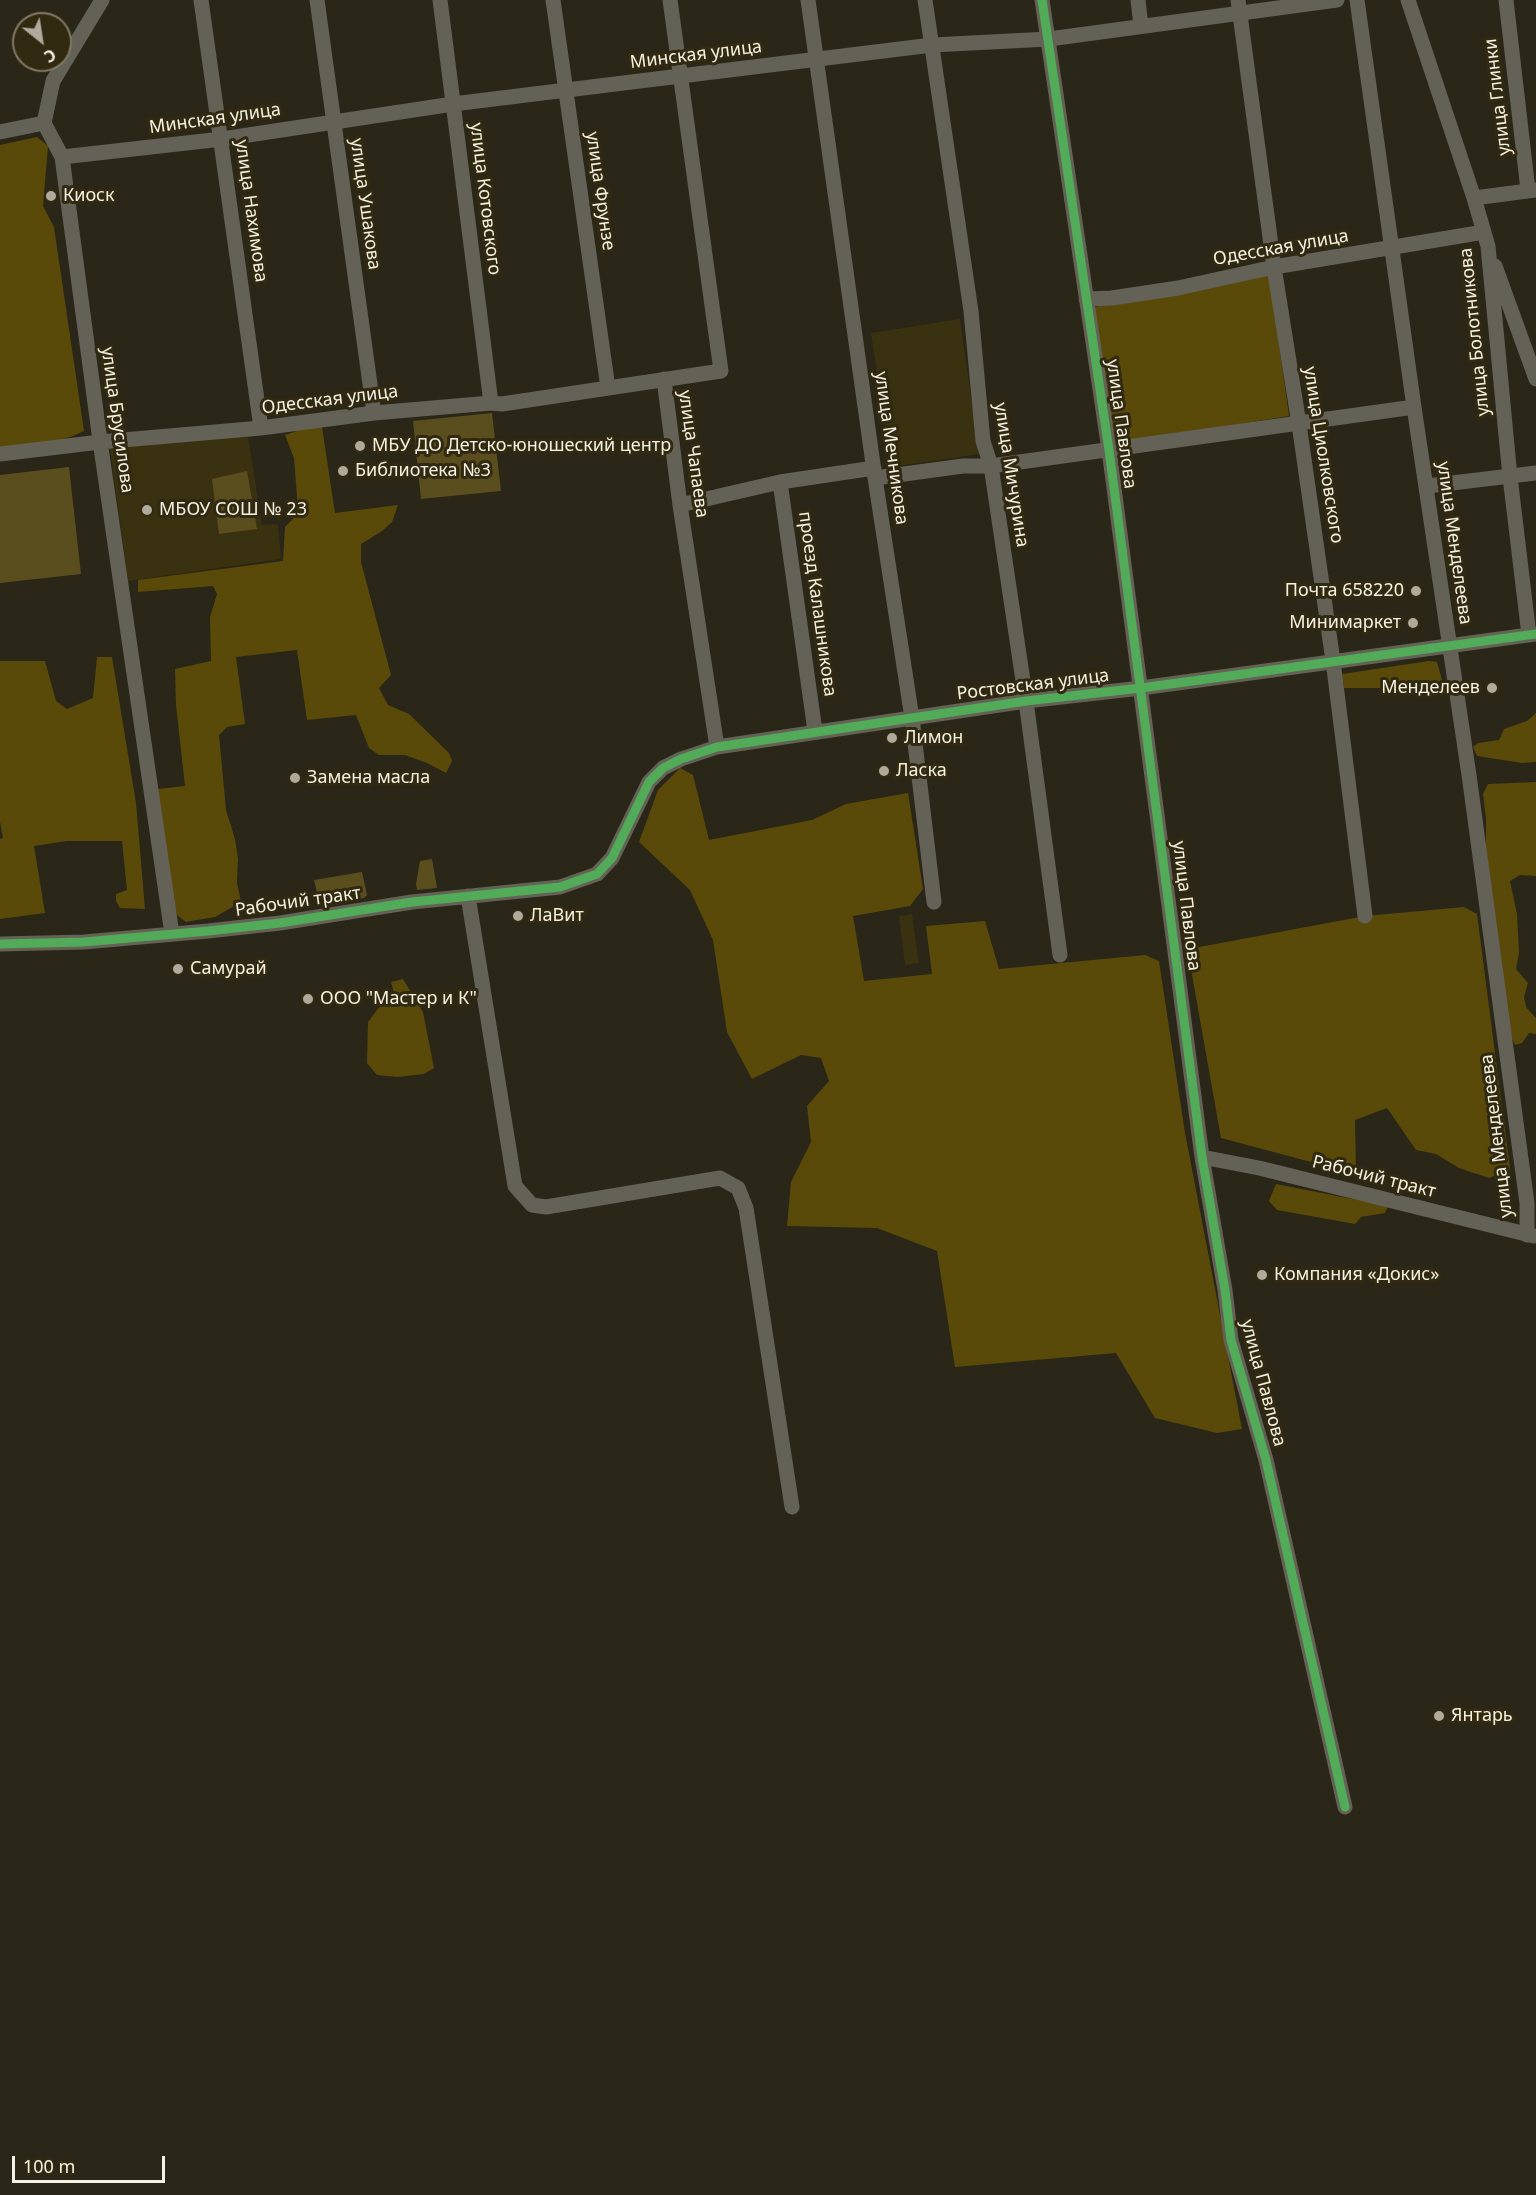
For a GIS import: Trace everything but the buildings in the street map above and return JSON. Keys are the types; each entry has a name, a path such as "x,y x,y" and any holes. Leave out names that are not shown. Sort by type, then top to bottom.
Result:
{"street":[{"path":"0,132 44,123 52,81 102,0"},
{"name":"улица Нахимова","path":"201,0 261,428"},
{"name":"улица Ушакова","path":"317,0 374,413"},
{"name":"улица Котовского","path":"440,0 491,403"},
{"name":"улица Фрунзе","path":"552,0 608,388"},
{"name":"улица Чапаева","path":"670,0 720,371 663,379 717,747"},
{"name":"улица Мечникова","path":"808,0 874,473 912,718 934,903"},
{"name":"улица Мичурина","path":"925,0 971,311 983,441 991,466 1026,701 1060,955"},
{"name":"улица Павлова","path":"1042,0 1109,450 1202,1157 1225,1290 1231,1340 1266,1460 1345,1807"},
{"path":"1138,0 1141,26"},
{"name":"Минская улица","path":"62,157 222,139 453,104 566,92 932,45 1048,39 1141,26 1239,7 1337,0"},
{"name":"улица Менделеева","path":"1357,0 1532,1236"},
{"name":"улица Болотникова","path":"1408,0 1486,239 1509,477 1532,634"},
{"name":"улица Глинки","path":"1506,0 1532,190"},
{"name":"улица Циолковского","path":"1239,7 1274,267 1333,661 1365,916"},
{"name":"улица Брусилова","path":"44,123 62,157 100,442 172,934"},
{"path":"1474,198 1532,190"},
{"path":"1486,239 1536,379"},
{"name":"Одесская улица","path":"1086,299 1112,298 1178,288 1274,267 1392,248 1486,239"},
{"name":"Одесская улица","path":"0,454 100,442 261,428 374,413 502,404 663,379"},
{"path":"680,505 780,482 963,466 991,466 1414,407"},
{"path":"1427,486 1536,473"},
{"name":"проезд Калашникова","path":"780,482 815,731"},
{"name":"Ростовская улица","path":"597,874 612,858 622,841 649,782 663,768 681,759 717,747 1026,701 1141,688 1532,634"},
{"name":"Рабочий тракт","path":"0,944 84,942 280,923 412,902 560,887 597,874"},
{"path":"468,896 515,1186 520,1193 532,1205 546,1207 720,1178 738,1188 746,1208 792,1506"},
{"name":"Рабочий тракт","path":"1202,1157 1259,1168 1532,1236"}],"shaded area":[{"path":"37,137 48,146 43,206 54,227 84,431 53,442 0,447 0,145"},
{"path":"1269,273 1289,416 1114,444 1094,307"},
{"path":"960,319 979,454 891,467 871,333"},
{"path":"492,413 501,491 421,499 413,421"},
{"path":"322,427 335,513 398,505 392,522 361,544 361,562 391,675 379,688 388,705 409,714 449,753 452,761 446,773 405,755 379,755 369,748 356,715 307,720 297,650 236,657 245,724 227,727 219,735 226,810 235,839 238,859 237,883 241,902 215,917 186,922 174,913 158,789 185,786 176,705 175,669 211,661 210,617 217,594 213,586 138,592 138,580 283,561 285,527 293,519 298,509 294,458 285,435 306,428"},
{"path":"248,436 262,525 278,524 281,559 128,581 110,448"},
{"path":"69,467 81,574 0,583 0,475"},
{"path":"247,471 257,529 219,534 212,479"},
{"path":"97,657 112,657 136,803 145,909 120,908 116,901 116,894 127,890 122,841 67,841 34,846 45,913 0,919 0,839 3,838 0,822 0,661 45,661 56,701 67,709 93,698"},
{"path":"1429,661 1437,662 1444,687 1432,690 1413,683 1389,688 1344,688 1342,674"},
{"path":"1536,713 1536,762 1522,763 1477,756 1473,747 1478,743 1499,740 1504,729 1527,721"},
{"path":"680,768 693,775 709,840 812,820 846,804 908,793 923,889 910,906 853,916 864,981 932,974 926,926 985,921 999,969 1145,955 1159,961 1185,1133 1242,1429 1217,1433 1155,1418 1116,1353 955,1367 937,1251 877,1228 787,1226 791,1182 811,1142 807,1106 829,1081 821,1058 801,1055 752,1079 727,1032 713,940 690,890 639,842 658,790"},
{"path":"1536,782 1536,876 1520,875 1510,881 1517,914 1519,953 1516,969 1528,983 1524,997 1526,1007 1536,1018 1536,1034 1529,1033 1522,1043 1515,1045 1510,1033 1486,848 1483,794 1488,784"},
{"path":"432,859 437,888 417,890 420,861"},
{"path":"362,872 367,895 364,898 321,904 314,880"},
{"path":"1464,907 1477,914 1510,1169 1489,1178 1459,1168 1436,1154 1416,1150 1387,1108 1355,1120 1356,1174 1221,1138 1192,975 1194,948 1365,916"},
{"path":"912,914 919,963 905,965 899,916"},
{"path":"403,979 423,1012 434,1068 424,1074 397,1077 377,1075 367,1063 368,1022 380,1006 397,1004 391,982"},
{"path":"1276,1184 1388,1206 1385,1213 1361,1217 1355,1224 1277,1210 1269,1201"}],"cycle path":[{"path":"1042,0 1109,450 1202,1157 1225,1290 1231,1340 1266,1460 1345,1807"},
{"path":"0,944 84,942 208,931 280,923 412,902 560,887 597,874 612,858 649,782 663,768 681,759 717,747 1026,701 1141,688 1536,634"}],"place":[{"name":"Киоск","path":"51,196"},
{"name":"МБУ ДО Детско-юношеский центр","path":"360,446"},
{"name":"Библиотека №3","path":"343,471"},
{"name":"МБОУ СОШ № 23","path":"147,510"},
{"name":"Почта 658220","path":"1416,591"},
{"name":"Минимаркет","path":"1413,623"},
{"name":"Менделеев","path":"1492,688"},
{"name":"Лимон","path":"892,738"},
{"name":"Ласка","path":"884,771"},
{"name":"Замена масла","path":"295,778"},
{"name":"ЛаВит","path":"518,916"},
{"name":"Самурай","path":"178,969"},
{"name":"ООО \"Мастер и К\"","path":"308,999"},
{"name":"Компания «Докис»","path":"1262,1275"},
{"name":"Янтарь","path":"1439,1716"}]}
